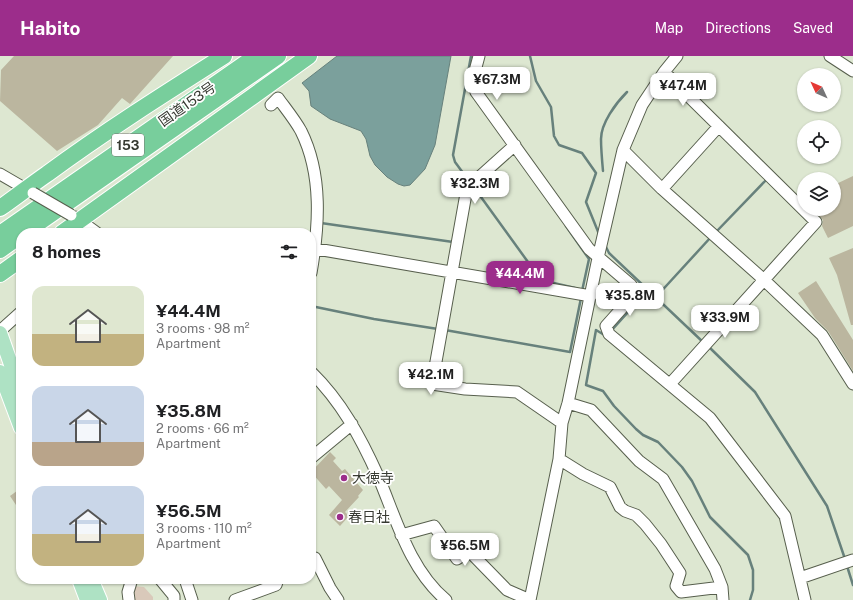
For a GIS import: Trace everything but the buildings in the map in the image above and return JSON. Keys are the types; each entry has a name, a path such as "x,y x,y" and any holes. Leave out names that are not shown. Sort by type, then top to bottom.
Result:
{"highway":[{"name":"153","path":"0,208 30,192 46,174 224,56"},
{"name":"国道153号","path":"0,234 256,56"},
{"name":"国道153号","path":"31,228 278,56"},
{"name":"153","path":"67,228 76,218 308,56"},
{"path":"0,250 16,239"},
{"path":"0,274 16,263"}],"main road":[{"path":"0,332 16,378"},
{"path":"0,372 16,415"},
{"path":"72,584 78,600"},
{"path":"80,584 86,600"},
{"path":"94,584 100,600"},
{"path":"102,584 108,600"}],"street":[{"path":"479,56 472,82 476,92 589,249 631,285 631,298 606,326 609,334 710,418 785,516 805,600"},
{"path":"401,535 434,526 457,559 469,551 507,590 530,600 559,459 562,423 568,403 598,258 623,150 642,105 664,72 677,56"},
{"path":"830,56 853,71"},
{"path":"664,72 816,222 763,279 670,384"},
{"path":"271,105 278,98 300,130 307,145 314,173 318,210 316,228"},
{"path":"662,189 719,126"},
{"path":"515,146 466,188 432,384 465,389 517,392 562,423"},
{"path":"623,150 662,189 763,279 822,335 853,384"},
{"path":"0,174 76,218 90,228"},
{"path":"316,250 591,296"},
{"path":"0,332 16,317"},
{"path":"316,378 334,398 352,424 377,475 401,535 417,565 439,598"},
{"path":"568,403 591,410 639,461 663,479 714,570 722,588 723,600"},
{"path":"316,454 352,424"},
{"path":"559,459 583,474 610,487 620,507 625,511 636,515 645,524 661,544 680,574 676,586 681,592 722,588"},
{"path":"316,560 330,588 338,600"},
{"path":"800,578 853,560"},
{"path":"129,600 128,592 130,584"},
{"path":"164,584 174,596 174,600"},
{"path":"187,584 192,600"},
{"path":"238,600 276,584"}],"shaded area":[{"path":"132,586 144,587 153,597 153,600 130,600"}],"water":[{"path":"337,56 451,56 435,145 425,169 410,185 404,186 398,184 387,177 375,165 370,156 366,139 361,131 330,119 311,106 309,91 302,83"}],"waterway":[{"path":"469,181 455,162 453,155 471,56"},
{"path":"530,56 536,81 551,107 554,136 559,145 582,153 596,173 586,202 599,234"},
{"path":"603,171 601,139 604,126 614,107 627,92"},
{"path":"716,232 768,178"},
{"path":"473,186 541,280 575,288"},
{"path":"321,223 453,242"},
{"path":"566,226 589,259 582,291"},
{"path":"656,297 711,237"},
{"path":"605,245 609,253 704,343"},
{"path":"611,331 648,290"},
{"path":"445,330 570,352 581,298"},
{"path":"316,307 374,319 438,329"},
{"path":"606,336 596,330 586,385 603,391 614,406 636,429 643,435 658,442 682,467 692,481 710,517 748,555 753,570 753,590 750,600"},
{"path":"708,346 755,392 827,506 845,559"},
{"path":"847,566 853,585"}],"place":[{"name":"大徳寺","path":"344,478"},
{"name":"春日社","path":"340,517"}]}
